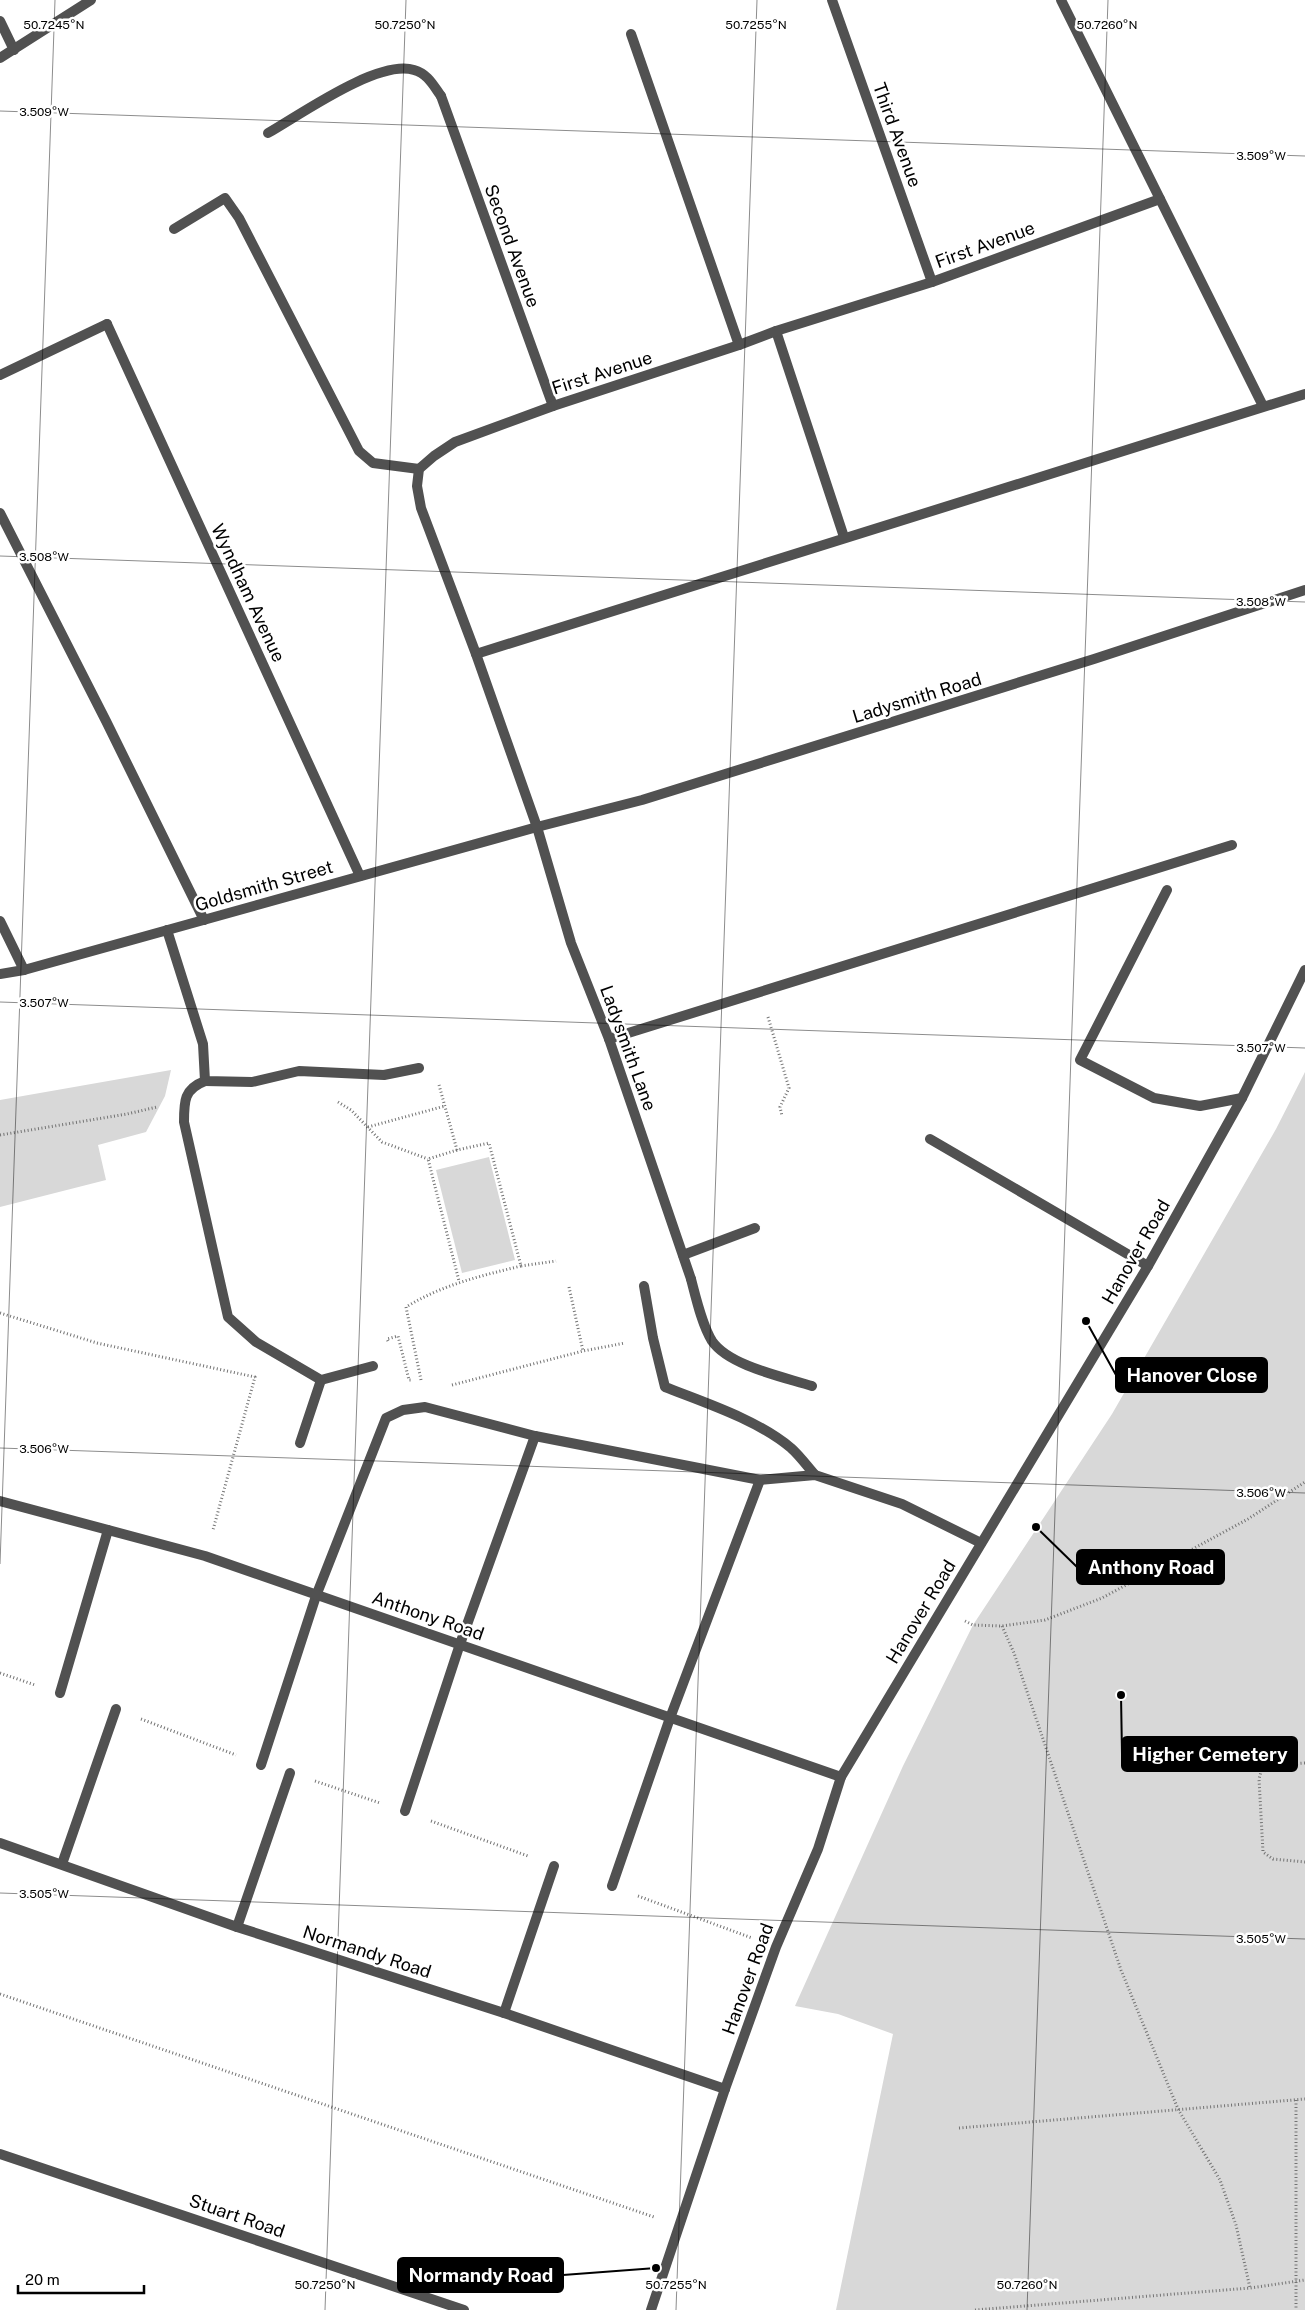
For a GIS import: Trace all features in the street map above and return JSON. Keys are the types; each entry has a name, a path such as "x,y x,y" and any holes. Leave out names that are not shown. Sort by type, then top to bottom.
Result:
{"street":[{"path":"0,58 91,0"},
{"name":"Third Avenue","path":"832,0 932,282"},
{"path":"1061,0 1263,406"},
{"path":"0,21 14,50"},
{"path":"631,34 739,345"},
{"name":"Second Avenue","path":"268,133 366,77 388,70 413,70 428,77 441,96 553,406"},
{"path":"174,229 225,198 239,218 359,451 373,463 420,469 417,486 421,508 476,654 537,827"},
{"name":"First Avenue","path":"420,469 434,456 456,442 553,406 776,331 932,282 1160,199"},
{"name":"Wyndham Avenue","path":"0,376 107,324 360,876"},
{"path":"776,331 844,537"},
{"path":"476,654 844,537 1305,394"},
{"path":"0,513 106,721 204,920"},
{"name":"Ladysmith Road","path":"537,827 642,800 1085,662 1305,590"},
{"name":"Goldsmith Street","path":"0,974 24,970 537,827"},
{"name":"Ladysmith Lane","path":"537,827 571,943 609,1039 683,1254 697,1304 713,1342 738,1362 812,1386"},
{"path":"609,1039 1232,845"},
{"path":"1167,890 1080,1060 1154,1098 1200,1106 1242,1098"},
{"path":"0,921 24,970"},
{"path":"167,930 204,1044 205,1080"},
{"name":"Hanover Road","path":"651,2310 725,2089 776,1947 818,1849 841,1777 1148,1266 1242,1098 1305,970"},
{"path":"373,1366 321,1380 256,1342 228,1317 184,1122 184,1100 195,1085 205,1080 252,1082 299,1071 384,1075 419,1068"},
{"path":"930,1139 1148,1266"},
{"path":"683,1254 755,1228"},
{"path":"644,1286 653,1338 665,1387 717,1408 761,1429 792,1449 815,1475"},
{"path":"300,1443 321,1380"},
{"path":"261,1765 316,1596 386,1418 404,1410 425,1407 534,1436 760,1480 815,1475 902,1504 982,1543"},
{"path":"405,1811 460,1644 534,1436"},
{"path":"612,1886 670,1718 760,1480"},
{"name":"Anthony Road","path":"0,1501 205,1556 841,1777"},
{"path":"60,1693 108,1530"},
{"path":"62,1864 116,1709"},
{"path":"237,1927 290,1773"},
{"name":"Normandy Road","path":"0,1843 237,1927 504,2012 725,2089"},
{"path":"504,2012 554,1866"},
{"name":"Stuart Road","path":"0,2154 464,2310"}],"path":[{"path":"760,991 789,1088 780,1107 782,1116"},
{"path":"0,1135 127,1114 184,1100"},
{"path":"337,1101 351,1110 382,1142 428,1159 489,1143 521,1266"},
{"path":"368,1127 445,1106"},
{"path":"447,1113 458,1150"},
{"path":"428,1159 459,1282"},
{"path":"423,1385 406,1307 428,1293 459,1282 521,1266 556,1261"},
{"path":"569,1287 583,1351"},
{"path":"0,1313 97,1343 255,1377 205,1556"},
{"path":"398,1336 409,1380 421,1379"},
{"path":"444,1386 583,1351 653,1338"},
{"path":"943,1608 973,1625 1002,1626 1046,1620 1102,1598 1248,1519 1305,1482"},
{"path":"1002,1626 1017,1663 1121,1970 1178,2109 1220,2180 1236,2225 1250,2288"},
{"path":"1305,1763 1273,1765 1262,1768 1259,1779 1263,1852 1273,1859 1305,1862"},
{"path":"0,1994 680,2226"},
{"path":"959,2128 1305,2099"},
{"path":"1296,2100 1296,2310"},
{"path":"975,2310 1250,2288 1305,2280"}],"shaded area":[{"path":"171,1070 165,1096 146,1132 98,1145 106,1180 0,1207 0,1100"},
{"path":"1305,1072 1305,2310 836,2310 893,2034 838,2014 795,2006 903,1766 973,1625 1112,1414 1276,1129"},
{"path":"489,1157 515,1260 462,1273 436,1170"}],"place":[{"name":"Hanover Close","path":"1086,1321"},
{"name":"Anthony Road","path":"1036,1527"},
{"name":"Higher Cemetery","path":"1121,1695"},
{"name":"Normandy Road","path":"656,2268"}]}
